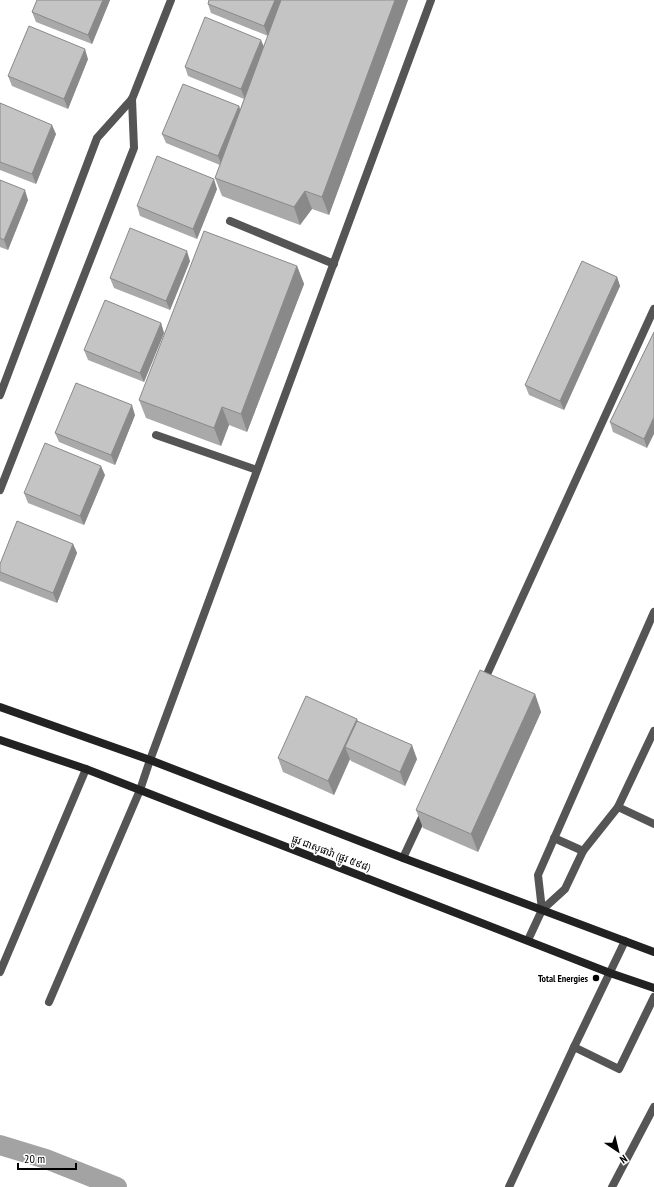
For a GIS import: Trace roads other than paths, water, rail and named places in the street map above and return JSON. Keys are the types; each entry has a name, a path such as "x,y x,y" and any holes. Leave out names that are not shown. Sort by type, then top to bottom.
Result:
{"main road":[{"path":"0,707 150,760 403,858 654,952"},
{"name":"ផ្លូវ ជាសុផារ៉ា (ផ្លូវ ៥៩៨)","path":"1,742 86,769 610,973 654,988"}],"street":[{"path":"0,394 98,138 132,99 171,0"},
{"path":"49,1002 140,790 431,0"},
{"path":"0,490 134,148 132,99"},
{"path":"230,221 334,264"},
{"path":"478,693 654,308"},
{"path":"156,435 257,470"},
{"path":"542,910 538,875 654,612"},
{"path":"528,940 542,910 565,889 583,851 618,807 654,731"},
{"path":"0,972 86,769"},
{"path":"403,858 429,802"},
{"path":"618,807 654,824"},
{"path":"554,838 583,851"},
{"path":"509,1187 625,941"},
{"path":"574,1047 619,1069 654,997"},
{"path":"612,1187 654,1108"}],"waterway":[{"path":"0,1145 46,1159 117,1187"}],"place":[{"name":"Total Energies","path":"596,978"}]}
